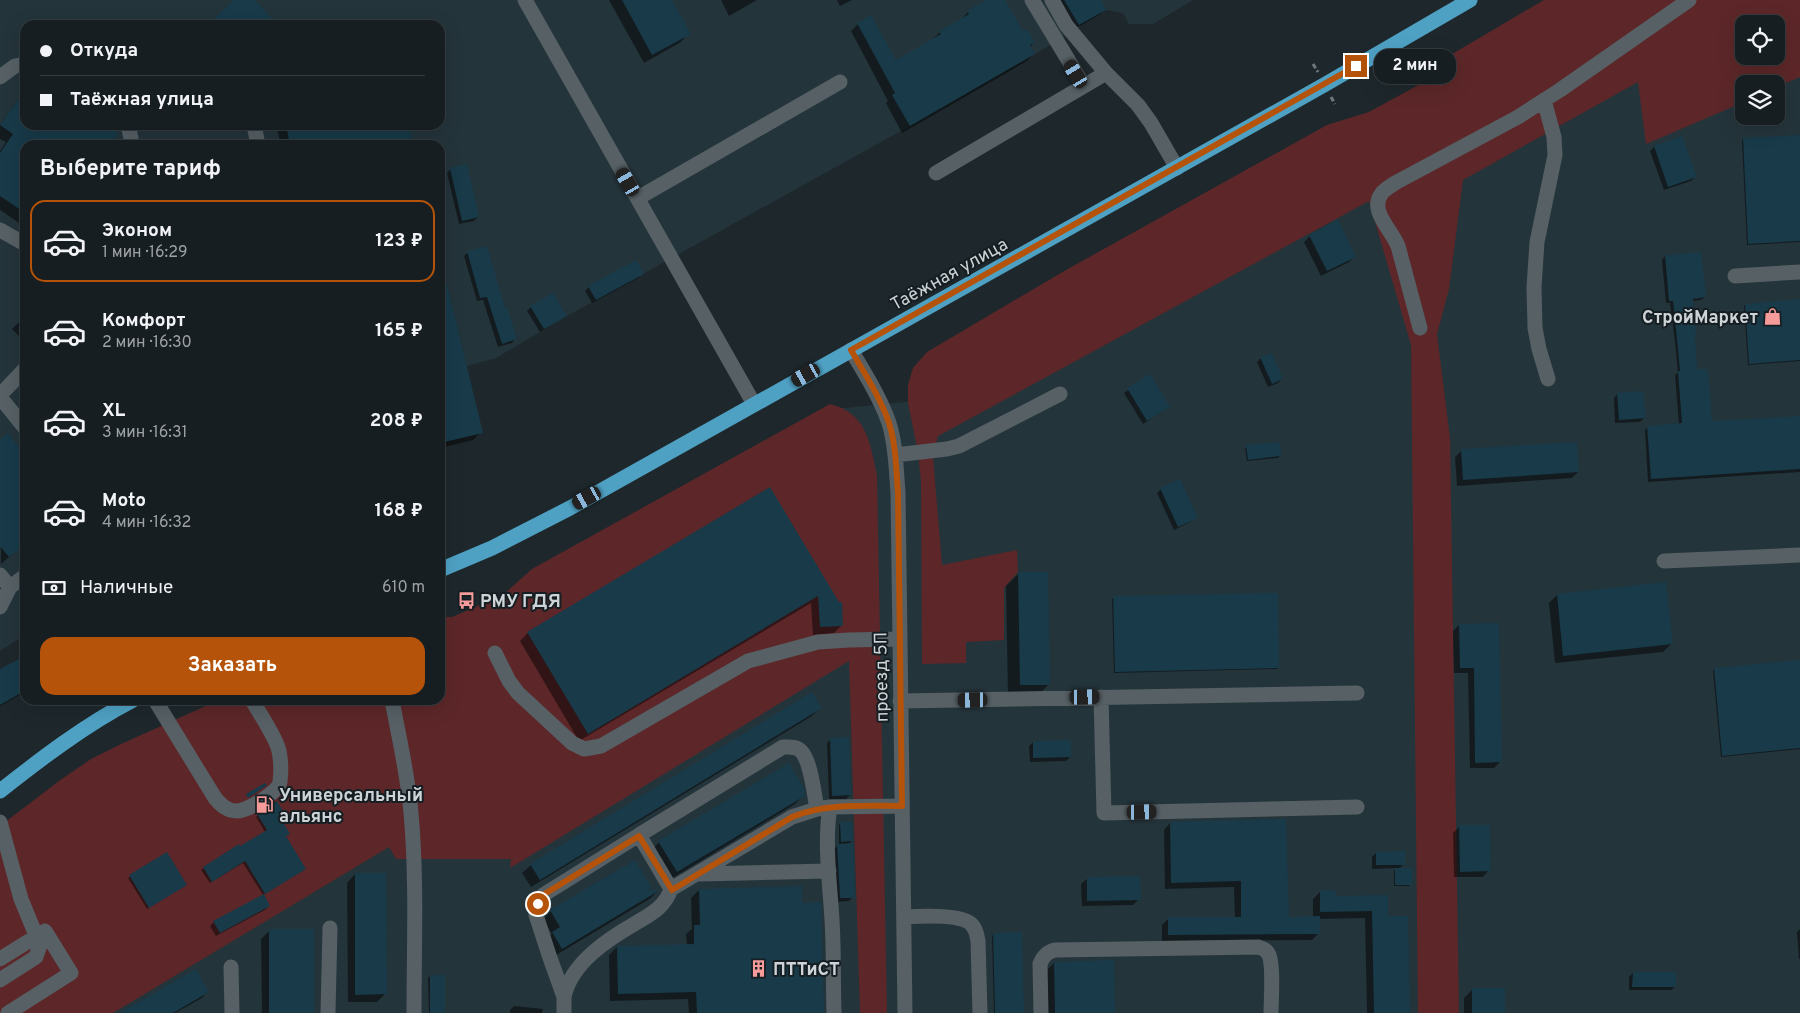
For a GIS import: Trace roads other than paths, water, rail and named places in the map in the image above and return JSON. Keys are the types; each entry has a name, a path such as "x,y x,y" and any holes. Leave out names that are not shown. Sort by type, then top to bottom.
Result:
{"highway":[{"name":"Таёжная улица","path":"445,568 528,530 1176,168 1470,0"},
{"path":"0,791 50,752 124,705"}],"street":[{"path":"525,0 754,404"},
{"path":"1032,0 1084,86"},
{"path":"1052,0 1066,25 1106,73 1138,105 1151,123 1176,168"},
{"path":"1420,328 1398,246 1394,236 1381,218 1378,208 1378,200 1382,193 1395,183 1518,117 1689,0"},
{"path":"1061,48 1106,73"},
{"path":"0,78 15,66 20,65"},
{"path":"936,173 1106,73"},
{"path":"638,198 840,82"},
{"path":"1544,100 1554,137 1554,155 1537,242 1534,287 1535,328 1548,379"},
{"path":"0,230 20,241"},
{"path":"1735,276 1800,272"},
{"name":"проезд 5П","path":"851,350 883,408 892,433 895,455 898,492 905,1013"},
{"path":"20,374 0,396 20,422"},
{"path":"895,455 959,446 1060,394"},
{"path":"1664,560 1800,555"},
{"path":"0,575 10,587"},
{"path":"0,607 10,587 20,580"},
{"path":"495,653 509,681 518,693 572,743 584,749 601,746 748,661 818,642 899,640"},
{"path":"900,701 1357,693"},
{"path":"1101,697 1104,813 1357,808"},
{"path":"158,705 215,798 228,810 239,812 275,791 280,786 281,780 279,752 255,705"},
{"path":"393,705 408,784 414,859 414,1013"},
{"path":"564,997 536,915 538,904 543,895 782,747 791,746 800,750 806,759 828,819 834,1013"},
{"path":"564,1013 564,997 568,985 577,970 595,950 656,911 663,905 672,890 698,874 792,817 824,808 902,806"},
{"path":"0,822 21,899 40,945 36,957 0,980"},
{"path":"639,836 672,890"},
{"path":"698,874 829,871"},
{"path":"904,917 946,917 964,920 972,924 978,941 980,1013"},
{"path":"328,1013 330,928"},
{"path":"0,959 45,931 71,974 8,1013"},
{"path":"1041,1013 1040,964 1042,957 1048,952 1055,950 1259,946 1269,954 1271,962 1271,1013"},
{"path":"549,955 577,970"},
{"path":"231,967 232,1013"}],"place":[{"name":"СтройМаркет","path":"1772,317"},
{"name":"РМУ ГДЯ","path":"466,601"},
{"name":"Универсальный альянс","path":"265,805"},
{"name":"ПТТиСТ","path":"759,969"}]}
